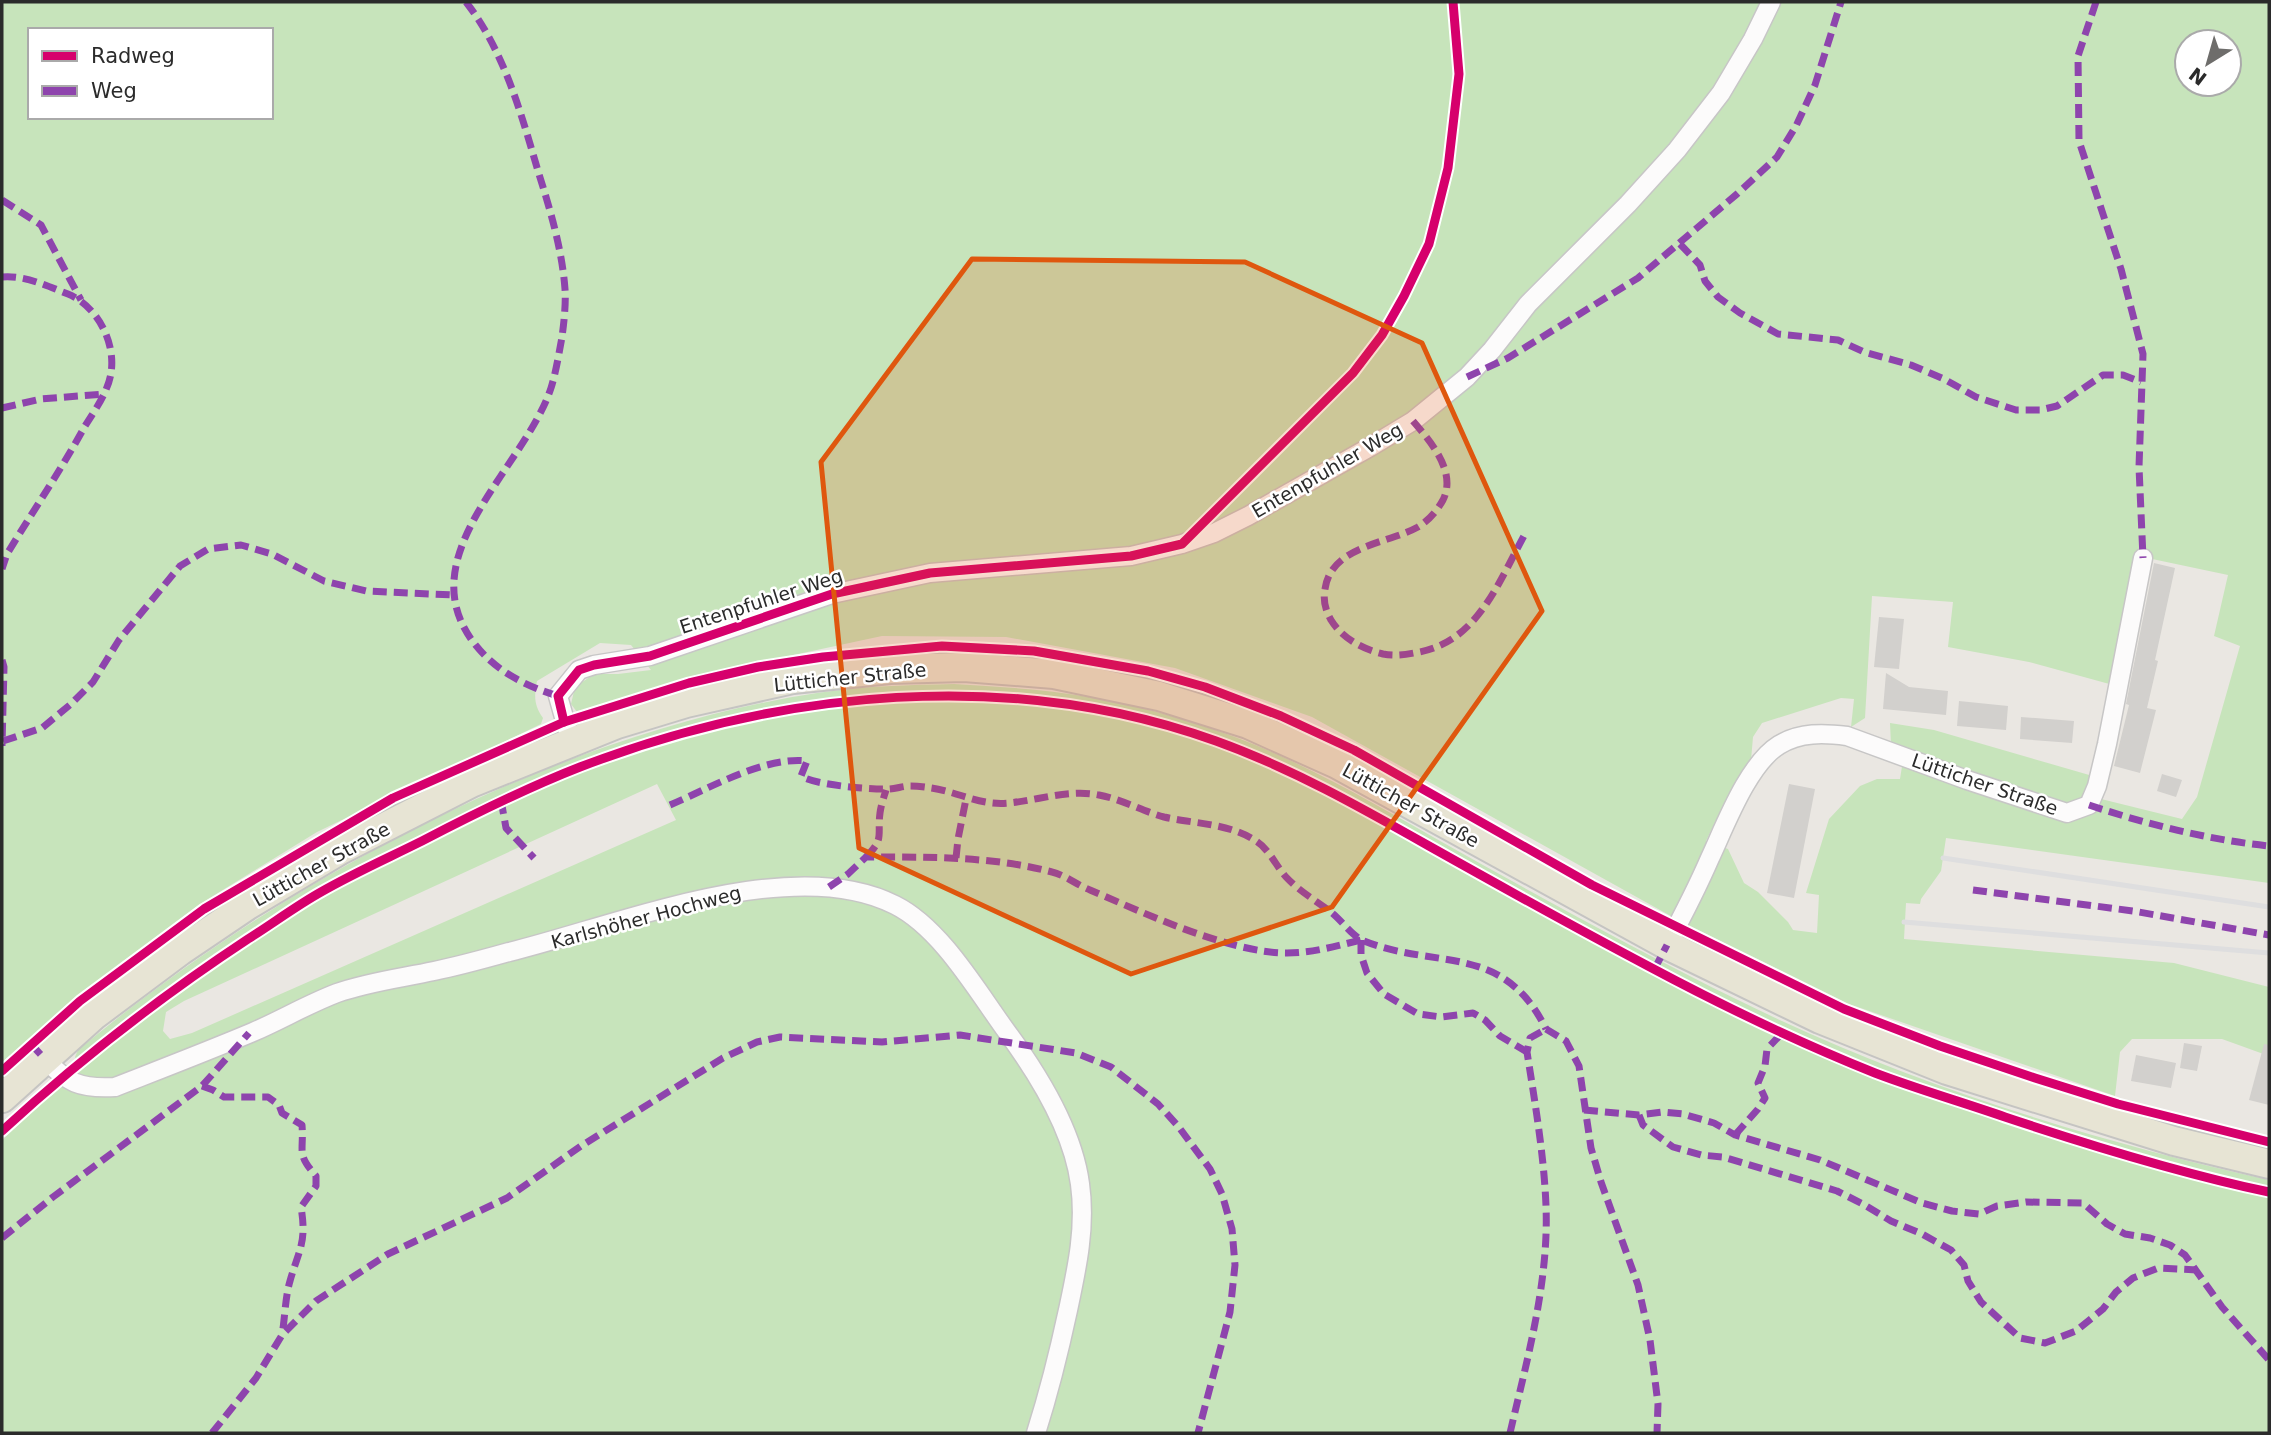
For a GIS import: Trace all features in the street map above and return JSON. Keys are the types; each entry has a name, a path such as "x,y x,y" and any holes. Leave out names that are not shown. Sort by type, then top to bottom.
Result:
{"main road":[{"name":"Lütticher Straße","path":"2,1098 44,1058 115,999 248,905 340,850 471,783 617,724 686,703 793,679 890,669 964,667 1054,674 1159,696 1248,723 1337,764 1667,945 1820,1019 1947,1070 2174,1142 2269,1164"}],"street":[{"name":"Entenpfuhler Weg","path":"570,742 558,696 574,676 587,667 650,656 832,594 930,573 1119,557 1182,544 1214,533 1248,516 1413,421 1467,377 1528,304 1629,204 1677,150 1721,93 1754,39 1771,2"},
{"name":"Lütticher Straße","path":"1667,945 1728,817 1759,763 1778,745 1798,736 1847,736 2067,813 2089,805 2097,786 2107,744 2143,558"},
{"name":"Karlshöher Hochweg","path":"44,1058 61,1077 75,1084 92,1088 115,1087 249,1033 337,993 374,983 540,945 735,892 784,886 860,891 897,905 926,927 953,957 1017,1045 1059,1117 1072,1150 1080,1182 1083,1223 1078,1264 1053,1378 1036,1433"}],"highlighted area":[{"path":"972,259 1245,262 1422,343 1542,611 1332,907 1131,974 859,848 821,462"}],"green space":[{"path":"2,2 2269,2 2269,883 1946,838 1941,871 1920,904 1906,903 1904,939 2174,963 2269,987 2269,1056 2222,1039 2132,1039 2120,1052 2115,1096 1849,1004 1678,920 1312,717 1175,668 1006,637 882,636 691,677 577,712 571,704 575,687 594,674 651,670 631,645 600,643 537,681 535,692 538,709 543,718 541,724 317,832 200,904 66,1005 2,1066","holes":["2138,556 2228,575 2214,636 2240,646 2197,797 2182,819 2097,798 2103,779 1934,730 1890,723 1891,745 1903,760 1900,779 1877,779 1860,786 1829,819 1806,893 1819,895 1817,933 1793,930 1758,892 1744,883 1728,849 1706,841 1751,760 1753,737 1762,723 1841,698 1854,699 1851,727 1865,718 1872,596 1953,602 1948,647 2029,662 2113,685"]},
{"path":"954,684 1056,692 1103,699 1159,712 1233,736 1328,779 1629,944 1801,1030 1865,1057 1998,1106 2134,1147 2269,1180 2269,1433 2,1433 2,1140 80,1068 75,1057 78,1050 157,988 242,929 332,874 425,824 521,779 619,742 718,713 817,693 886,686","holes":["657,784 676,820 192,1033 170,1039 163,1031 166,1012 184,1001"]}],"building":[{"path":"2154,563 2175,568 2147,708 2156,710 2140,773 2114,766 2129,705 2126,704"},
{"path":"1879,617 1904,619 1899,669 1874,667"},
{"path":"1886,673 1909,687 1948,691 1946,715 1883,709"},
{"path":"1959,701 2008,706 2006,730 1957,726"},
{"path":"2021,717 2074,721 2072,743 2020,739"},
{"path":"2162,774 2182,780 2176,797 2157,791"},
{"path":"1789,784 1815,789 1794,898 1767,893"},
{"path":"2184,1043 2202,1046 2197,1071 2180,1068"},
{"path":"2264,1044 2269,1045 2269,1105 2249,1100"},
{"path":"2136,1055 2176,1063 2171,1088 2131,1081"}],"railway":[{"path":"1943,858 2269,907"},
{"path":"1904,922 2269,953"}],"marked path":[{"path":"466,2 491,41 518,105 555,229 565,301 562,337 551,388 538,418 479,511 463,543 455,575 456,607 471,639 499,668 533,687 558,696"},
{"path":"1467,377 1508,358 1638,278 1777,157 1796,126 1815,85 1841,2"},
{"path":"2096,2 2078,56 2079,141 2121,269 2143,354 2139,467 2143,558"},
{"path":"2,200 41,225 81,300"},
{"path":"1680,244 1700,265 1705,281 1718,297 1778,334 1838,340 1864,352 1911,365 1976,397 2016,410 2040,410 2057,406 2103,375 2123,375 2141,382"},
{"path":"2,277 36,282 68,294 88,307 102,326 112,361 111,373 101,401 7,554 2,569"},
{"path":"2,408 41,399 104,394"},
{"path":"1413,421 1434,448 1444,468 1447,479 1443,500 1432,515 1418,527 1349,555 1329,575 1325,589 1325,605 1329,616 1341,632 1360,646 1395,655 1436,647 1454,638 1470,624 1495,591 1525,534"},
{"path":"3,741 42,728 71,704 93,682 119,640 180,566 208,549 241,545 272,554 324,581 366,591 453,595"},
{"path":"2,660 2,746"},
{"path":"670,805 737,775 791,761 807,761 801,776 841,786 887,789 921,787 998,803 1076,793 1107,797 1164,817 1223,827 1246,835 1265,848 1291,882 1332,913 1360,939 1391,950 1466,963 1489,971 1510,983 1529,1001 1546,1029"},
{"path":"866,857 878,841 880,810 886,790"},
{"path":"956,858 966,799"},
{"path":"501,800 506,828 534,858"},
{"path":"2089,805 2178,830 2269,846"},
{"path":"829,887 866,857 983,860 1057,873 1085,888 1161,920 1240,946 1297,953 1361,940"},
{"path":"1973,890 2133,911 2269,935"},
{"path":"1361,940 1361,955 1367,973 1384,994 1418,1014 1441,1017 1473,1013 1485,1020 1500,1036 1527,1052"},
{"path":"1654,970 1667,945"},
{"path":"1546,1029 1566,1041 1579,1066 1591,1148 1638,1285 1650,1340 1658,1404 1657,1433"},
{"path":"1510,1433 1536,1321 1544,1263 1545,1187 1527,1052 1530,1038 1546,1029"},
{"path":"1735,1135 1765,1098 1758,1083 1765,1066 1767,1049 1783,1032"},
{"path":"2,1238 202,1086 249,1033"},
{"path":"212,1433 256,1378 282,1335 316,1301 388,1254 507,1198 581,1146 723,1058 757,1042 780,1037 882,1042 960,1035 1076,1053 1111,1067 1158,1104 1210,1169 1222,1194 1232,1229 1235,1265 1230,1312 1198,1433"},
{"path":"31,1044 44,1058"},
{"path":"202,1086 224,1097 268,1097 279,1105 282,1113 302,1125 303,1157 316,1176 316,1186 301,1207 303,1238 288,1288 282,1335"},
{"path":"1584,1110 1639,1115 1663,1112 1683,1114 1714,1123 1735,1135 1820,1160 1922,1203 1952,1211 1979,1214 1997,1206 2026,1202 2083,1203 2107,1224 2125,1234 2150,1238 2170,1245 2185,1255 2222,1307 2269,1360"},
{"path":"1639,1115 1643,1125 1673,1147 1701,1155 1723,1157 1837,1191 1951,1250 1964,1265 1968,1281 1981,1302 2020,1338 2045,1343 2076,1331 2103,1309 2116,1292 2133,1278 2158,1268 2197,1270"}],"cycle path":[{"path":"564,722 558,696 579,670 650,656 832,594 930,573 1131,556 1182,544 1353,373 1382,335 1404,296 1429,244 1448,168 1459,74 1453,2"},
{"path":"2,1071 80,1001 204,909 393,798 564,722 689,683 758,667 823,657 942,646 1034,651 1148,671 1205,687 1281,716 1354,750 1592,885 1844,1009 1940,1046 2118,1104 2269,1142"},
{"path":"2,1131 90,1054 215,961 302,903 358,872 540,784 580,767 657,741 736,720 816,705 897,697 978,696 1058,703 1138,718 1216,741 1298,776 1676,981 1760,1023 1846,1061 1907,1085 2038,1128 2169,1168 2269,1192"}]}
